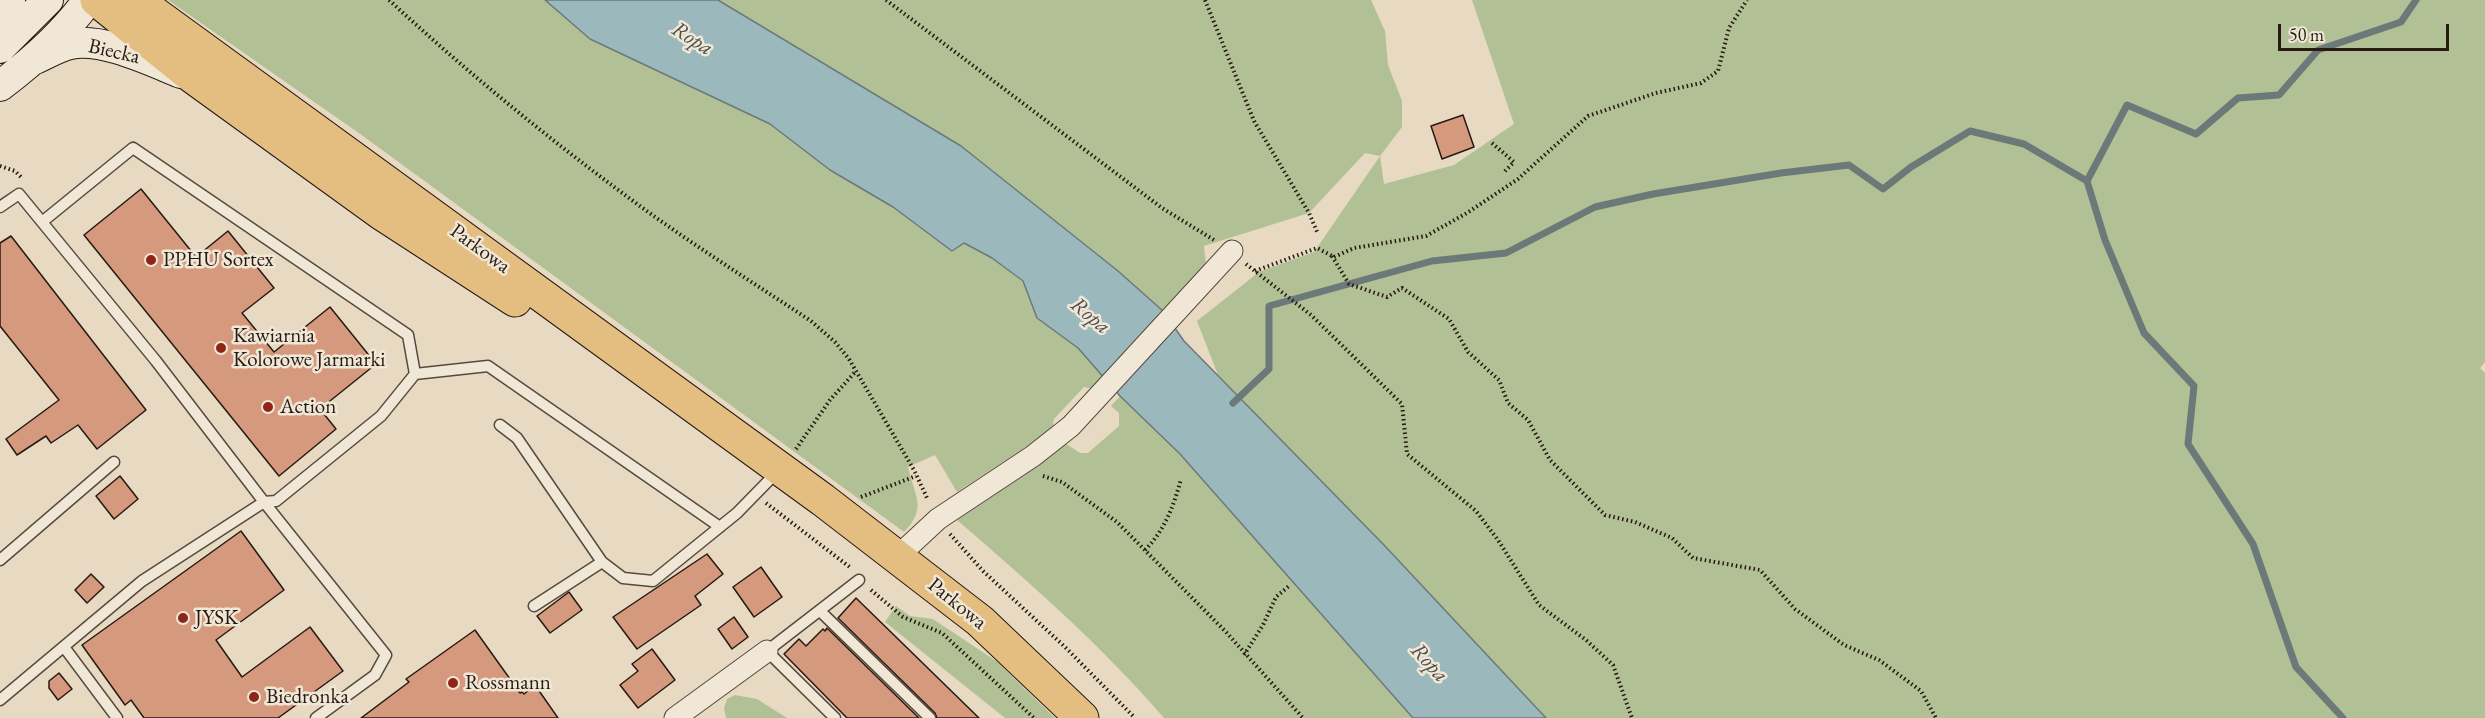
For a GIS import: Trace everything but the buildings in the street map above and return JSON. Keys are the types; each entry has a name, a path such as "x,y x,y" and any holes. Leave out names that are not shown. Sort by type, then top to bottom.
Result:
{"main road":[{"name":"Parkowa","path":"97,0 193,77 381,213 779,469"},
{"name":"Parkowa","path":"136,0 824,500 980,621 1082,718"}],"street":[{"path":"0,33 10,0"},
{"path":"0,48 48,0"},
{"name":"Biecka","path":"0,86 35,58 71,24 88,0"},
{"name":"Biecka","path":"35,58 70,44 98,44 139,56 193,77"},
{"path":"897,557 938,519 1016,467 1071,426 1232,251"},
{"path":"684,716 767,651"}],"lane":[{"path":"42,222 133,148 408,335 415,374"},
{"path":"0,207 19,194 156,361 264,502 386,654 375,675 316,718"},
{"path":"0,700 142,581 264,502 276,501 381,416 415,374 488,366 720,527"},
{"path":"500,424 517,438 602,562 623,578 653,581 720,527 779,469"},
{"path":"0,561 114,462"},
{"path":"534,606 602,562"},
{"path":"835,718 767,651 859,580"},
{"path":"820,611 930,718"},
{"path":"64,647 117,718"}],"path":[{"path":"389,0 530,122 644,209 811,321 835,342 856,372 938,519 959,547 1065,647 1135,718"},
{"path":"885,0 1162,208 1232,251"},
{"path":"1205,0 1254,121 1309,213 1318,234"},
{"path":"1332,256 1354,248 1426,237 1518,179 1588,116 1656,93 1701,83 1718,71 1729,28 1747,0"},
{"path":"1492,143 1514,162 1503,173"},
{"path":"1632,718 1613,665 1586,640 1539,605 1498,540 1476,511 1407,454 1402,404 1311,315 1253,270 1317,248 1332,256 1349,284 1387,297 1402,288 1449,319 1468,352 1499,380 1508,403 1528,420 1550,460 1605,515 1635,522 1672,538 1693,558 1760,570 1795,609 1844,645 1879,660 1921,691 1936,718"},
{"path":"779,469 805,438 830,400 856,372"},
{"path":"1016,467 1062,482 1117,522 1226,632 1304,718"},
{"path":"859,497 916,476"},
{"path":"1145,550 1165,524 1175,503 1181,479"},
{"path":"752,497 765,502 860,574 859,580 903,617 942,633 1034,718"},
{"path":"1245,655 1263,626 1276,597 1288,586"}],"green space":[{"path":"168,0 545,0 590,39 770,124 830,170 893,207 952,251 964,243 992,258 1023,282 1037,318 1078,348 1106,377 1092,389 1084,387 1054,419 1052,430 957,492 935,455 908,467 916,494 917,508 916,516 904,532 363,136"},
{"path":"718,0 1371,0 1385,31 1388,65 1402,101 1402,127 1380,156 1365,153 1309,213 1204,246 1206,265 1163,312 1118,271 961,146"},
{"path":"1472,0 2485,0 2485,362 2480,368 2485,373 2485,718 1546,718 1218,375 1197,321 1259,272 1314,252 1380,156 1384,184 1454,165 1514,124"},
{"path":"1120,396 1180,454 1413,718 1164,718 1090,640 957,520 1026,474 1065,443 1080,453 1088,453 1119,426 1119,413 1111,406"},
{"path":"896,606 910,616 933,619 996,661 1055,718 1005,718 885,622"},
{"path":"735,695 757,699 787,718 726,718 724,708 727,699"}],"water":[{"name":"Ropa","path":"545,0 718,0 961,146 1118,271 1163,311 1184,341 1383,544 1546,718 1413,718 1180,454 1120,396 1078,348 1037,318 1023,281 992,258 964,243 952,251 893,207 830,170 770,124 590,39"}],"waterway":[{"path":"1233,403 1269,369 1269,306 1432,261 1506,253 1595,207 1653,194 1781,173 1849,165 1883,189 1911,167 1970,131 2024,144 2087,181 2127,105 2196,134 2238,98 2279,95 2318,50 2401,22 2416,0"},
{"path":"2087,181 2105,240 2144,333 2194,386 2188,444 2253,544 2296,667 2343,718"}],"place":[{"name":"PPHU Sortex","path":"151,260"},
{"name":"Kawiarnia Kolorowe Jarmarki","path":"221,348"},
{"name":"Action","path":"268,407"},
{"name":"JYSK","path":"183,618"},
{"name":"Rossmann","path":"453,683"},
{"name":"Biedronka","path":"254,697"}]}
